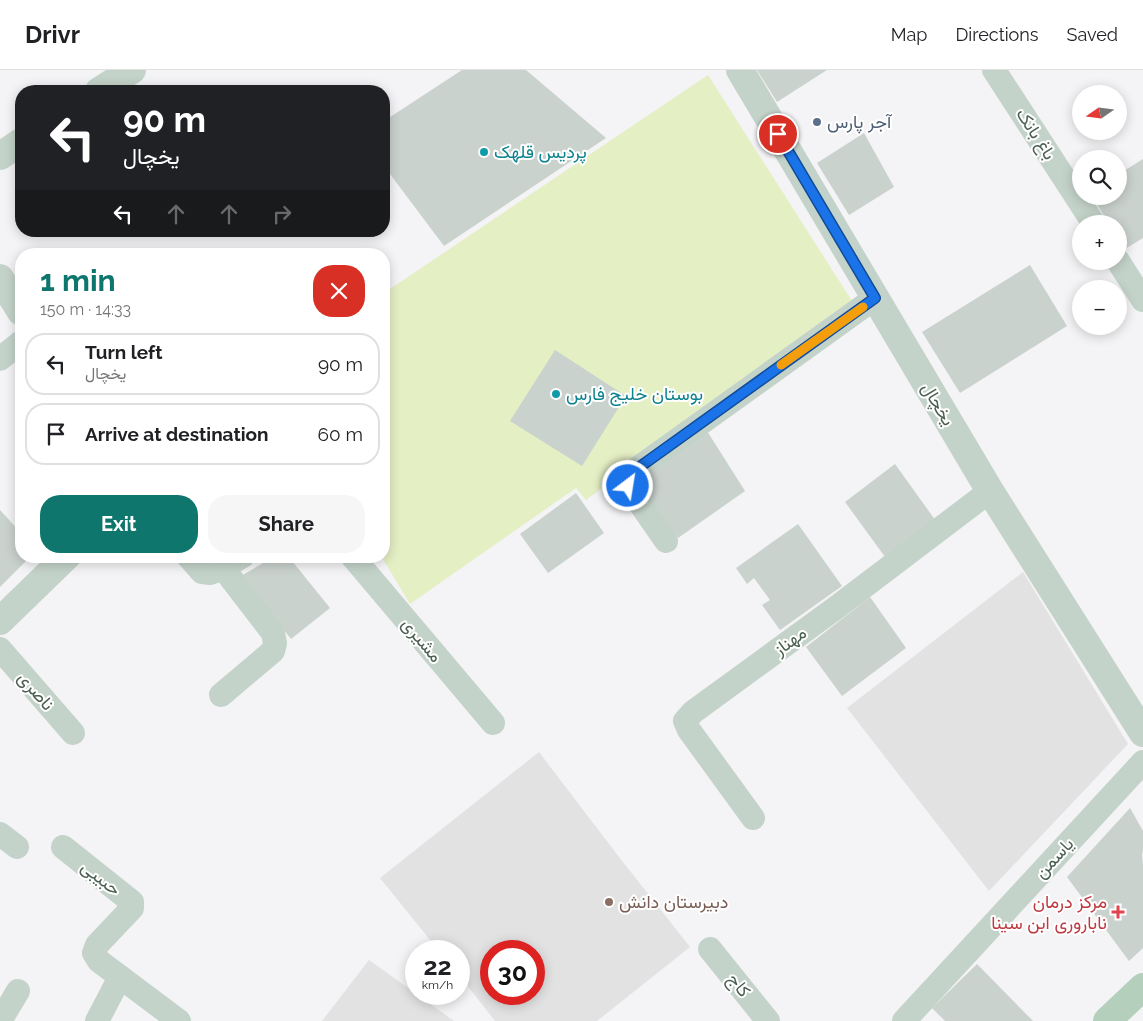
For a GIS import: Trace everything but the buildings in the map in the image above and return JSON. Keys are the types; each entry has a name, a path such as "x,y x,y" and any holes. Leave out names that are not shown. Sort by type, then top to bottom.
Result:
{"main road":[{"path":"1107,1021 1143,987"}],"street":[{"name":"یخچال","path":"740,70 990,491 1143,733"},
{"name":"باغ بانک","path":"994,70 1088,215"},
{"path":"107,85 127,71"},
{"path":"0,156 15,146"},
{"path":"1124,270 1143,300"},
{"path":"0,278 15,302"},
{"path":"666,541 628,486 628,481 634,471 875,298"},
{"path":"0,359 15,347"},
{"name":"مهناز","path":"753,818 689,730 685,721 693,712 837,607 990,491"},
{"path":"0,621 60,563"},
{"path":"194,563 202,572 210,574 231,563"},
{"path":"221,695 272,651 275,644 273,633 234,563"},
{"name":"مشیری","path":"358,563 493,723"},
{"name":"ناصری","path":"0,649 73,732"},
{"name":"یاسمن","path":"904,1021 1143,762"},
{"name":"حبیبی","path":"63,847 132,902 132,908 97,945 94,953 99,960 120,977 179,1021"},
{"name":"کاج","path":"710,949 768,1021"},
{"path":"97,1021 120,977"},
{"path":"0,1021 18,991"}],"shaded area":[{"path":"1023,572 1128,744 989,891 847,708"},
{"path":"539,752 690,947 597,1021 495,1021 482,1005 545,1005 545,940 480,940 480,1002 470,989 470,940 430,940 380,878"},
{"path":"369,960 405,986 405,1005 432,1005 454,1021 322,1021"}],"green space":[{"name":"بوستان خلیج فارس","path":"708,75 852,301 586,500 576,488 410,604 385,563 390,563 390,289"}],"slow traffic":[{"path":"781,365 863,307"}],"place":[{"name":"آجر پارس","path":"817,122"},
{"name":"پردیس قلهک","path":"484,152"},
{"name":"بوستان خلیج فارس","path":"556,394"},
{"name":"دبیرستان دانش","path":"609,902"},
{"name":"مرکز درمان ناباروری ابن سینا","path":"1118,912"}],"route":[{"path":"628,486 628,481 634,471 875,298 778,134"}]}
